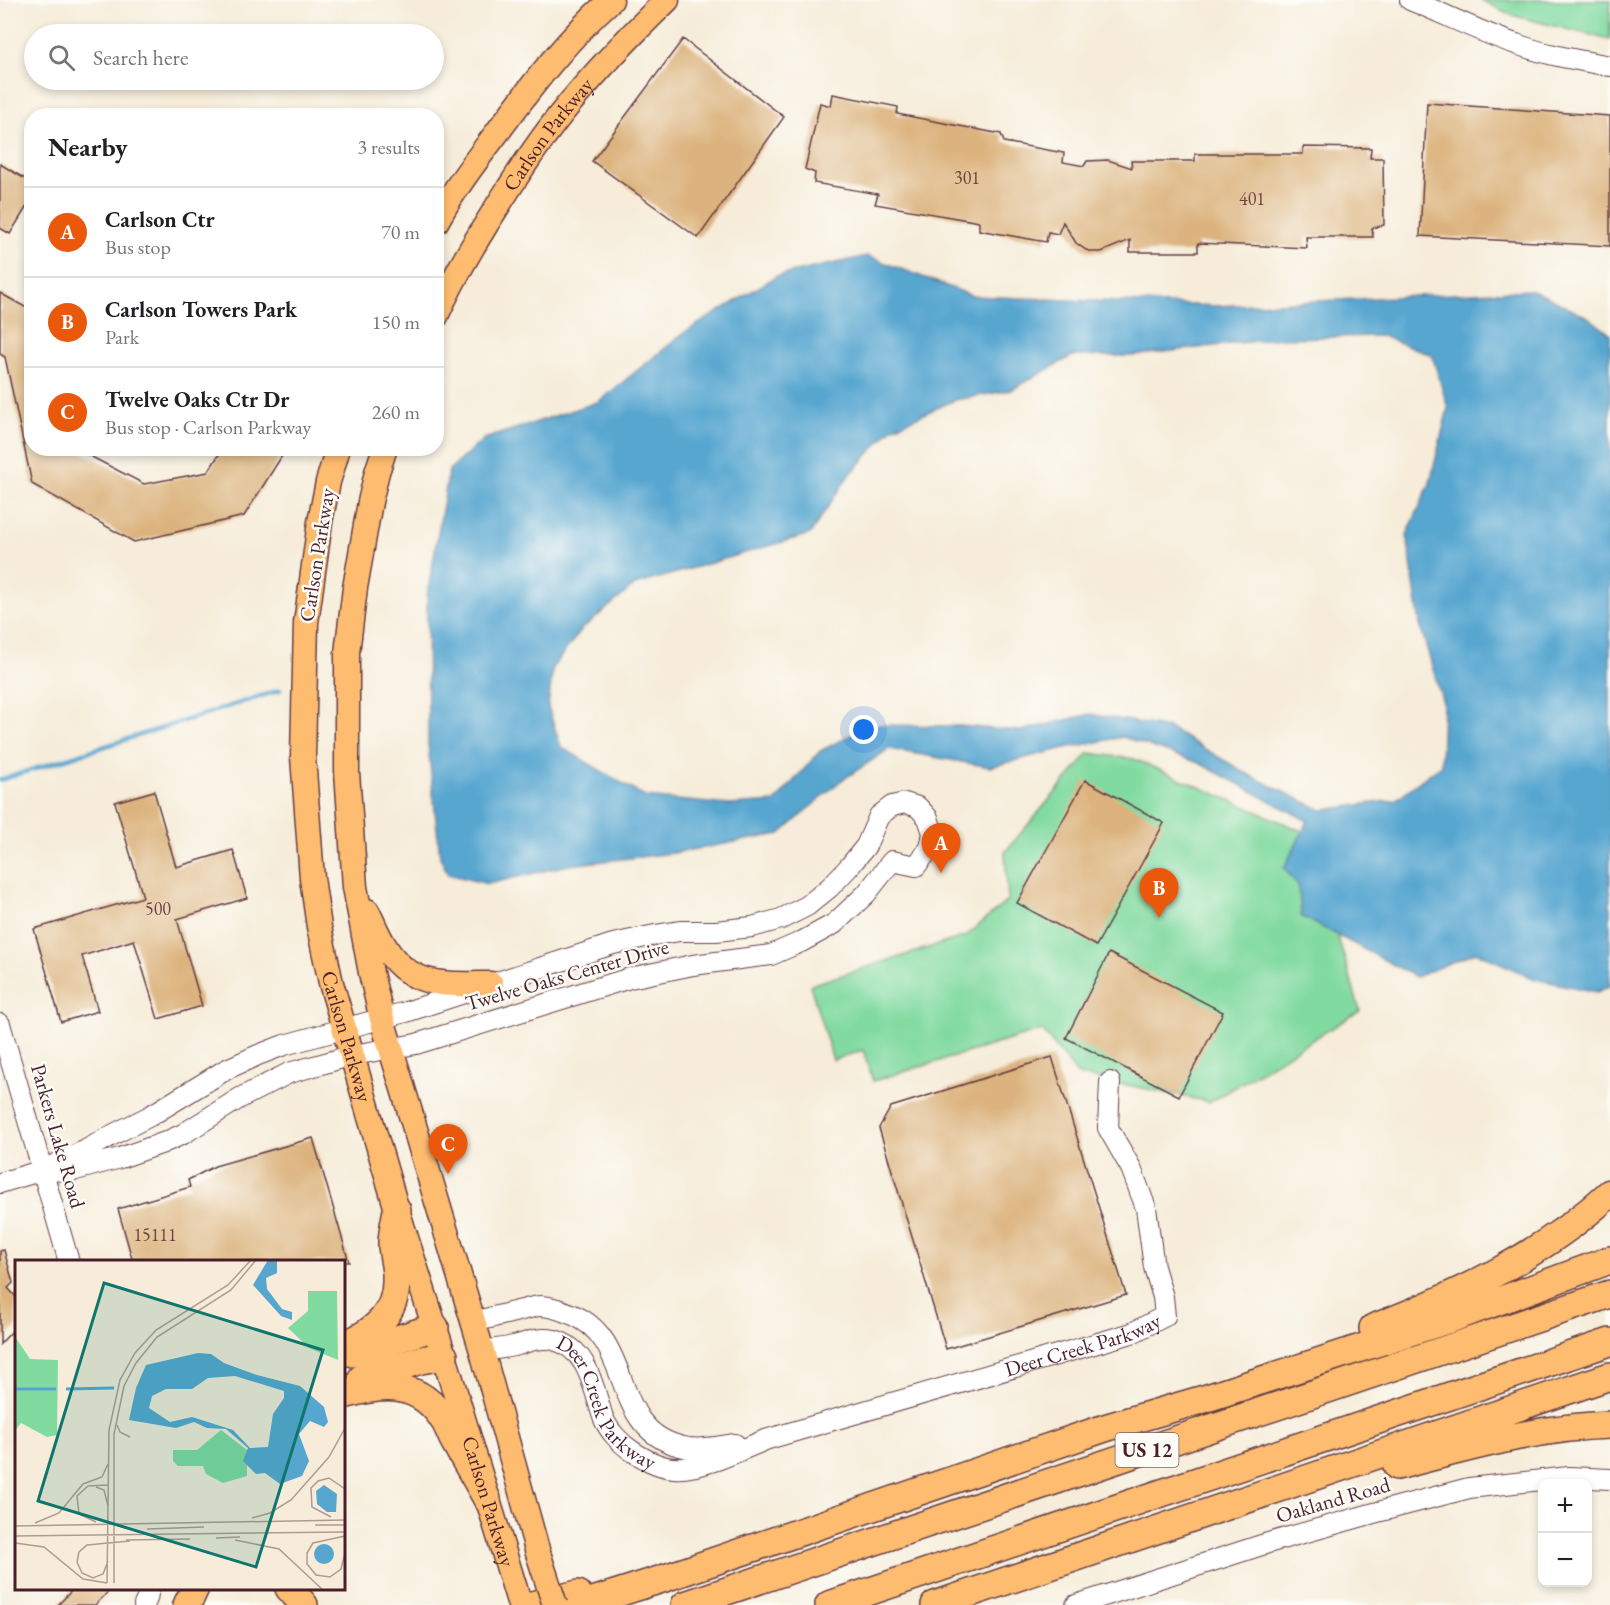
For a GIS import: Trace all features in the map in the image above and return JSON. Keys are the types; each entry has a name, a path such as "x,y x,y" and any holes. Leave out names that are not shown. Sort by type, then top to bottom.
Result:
{"highway":[{"path":"580,1605 1108,1427 1334,1343 1435,1302 1505,1268 1534,1251 1591,1210 1610,1193"},
{"path":"345,1345 379,1324 392,1304 396,1293 392,1242 397,1210"},
{"path":"1108,1427 1399,1337 1610,1260"},
{"name":"US 12","path":"685,1605 1610,1293"},
{"path":"345,1356 435,1327"},
{"name":"US 12","path":"829,1605 1610,1342"},
{"path":"345,1384 421,1360 444,1356"},
{"path":"935,1605 1610,1376"},
{"path":"345,1395 380,1387 406,1389 417,1393 435,1409 444,1421 487,1499"},
{"path":"1206,1513 1536,1432 1610,1425"},
{"path":"532,1605 582,1592 662,1579"},
{"path":"187,1605 194,1590"},
{"path":"291,1590 304,1605"}],"main road":[{"name":"Carlson Parkway","path":"444,210 470,169 523,97 574,36 610,0"},
{"name":"Carlson Parkway","path":"444,301 486,223 547,132 605,62 667,0"},
{"name":"Carlson Parkway","path":"336,456 324,502 306,623 303,757 312,878 319,927 331,983 397,1210 520,1605"},
{"name":"Carlson Parkway","path":"383,456 370,502 355,588 347,653 347,772 355,887 382,1019 482,1351 538,1553 555,1605"},
{"path":"355,887 384,945 397,963 410,974 426,981 449,984 491,984"},
{"name":"Deer Creek Parkway","path":"435,1327 473,1322"},
{"name":"Deer Creek Parkway","path":"444,1356 482,1351"}],"street":[{"path":"1410,0 1516,45 1610,66"},
{"name":"Twelve Oaks Center Drive","path":"0,1183 43,1170 86,1150 237,1065 284,1045 382,1019 613,944 655,935 716,932 752,927 781,919 807,906 829,888 866,846 879,816 892,806 905,804 918,807 928,818 933,833 930,848 916,866 892,861 866,894 834,924 771,955 693,965 630,978 416,1044 353,1055 290,1073 240,1098 183,1134 140,1152 72,1171 43,1170"},
{"path":"866,846 892,861"},
{"name":"Parkers Lake Road","path":"0,1024 68,1260"},
{"name":"Deer Creek Parkway","path":"482,1351 542,1339 555,1340 566,1346 577,1354 587,1368 603,1418 625,1447 644,1459 674,1468 698,1465 722,1458 765,1440 1132,1333 1165,1316 1146,1208 1131,1168 1108,1128 1110,1082"},
{"name":"Deer Creek Parkway","path":"473,1322 539,1306 558,1308 571,1313 584,1319 596,1329 607,1343 629,1399 641,1421 663,1440 690,1448 704,1449 765,1440"},
{"name":"Oakland Road","path":"1076,1605 1268,1543 1469,1488 1569,1477 1610,1479"}],"green space":[{"path":"1481,0 1610,0 1610,40 1511,15"},
{"path":"1089,753 1134,759 1307,833 1360,1011 1210,1102 1078,1075 1042,1030 873,1081 863,1050 833,1060 810,985 966,936 1008,900 1005,852"}],"water":[{"path":"867,256 973,296 1217,306 1533,290 1588,317 1610,334 1610,986 1597,992 1535,979 1476,952 1416,977 1301,916 1299,887 1284,868 1308,821 1199,763 1123,737 1065,748 990,767 889,749 838,783 780,834 674,853 569,865 488,884 448,874 440,857 428,745 427,596 449,470 484,439 598,402 685,332 777,276","holes":["1382,336 1432,355 1448,408 1430,483 1407,535 1420,625 1443,703 1441,765 1395,800 1322,810 1251,776 1169,728 1090,714 1020,731 962,726 870,725 820,751 775,802 729,805 645,797 561,747 548,707 553,667 581,630 635,585 810,534 847,478 892,428 955,400 1011,390 1072,356 1131,356 1280,338"]}],"building":[{"path":"683,39 784,117 698,238 592,161"},
{"path":"833,94 898,107 897,114 1001,134 1004,142 1064,153 1063,162 1084,166 1087,161 1108,160 1132,168 1131,161 1195,161 1195,154 1303,154 1303,147 1371,148 1370,158 1383,158 1384,225 1372,228 1373,237 1306,237 1307,248 1198,243 1198,252 1130,252 1130,240 1101,252 1092,252 1076,243 1063,222 1058,234 1048,232 1046,242 979,230 979,222 875,204 878,194 814,183 815,173 805,169 820,103 831,106"},
{"path":"1427,103 1610,116 1610,246 1420,236"},
{"path":"0,164 24,178 24,211 10,234 0,228"},
{"path":"0,293 24,306 24,446 5,357 0,354"},
{"path":"26,456 90,456 144,484 208,472 218,456 282,456 244,516 134,542 32,484"},
{"path":"1085,780 1164,823 1096,946 1017,903"},
{"path":"154,791 176,867 233,850 247,898 177,919 202,1006 158,1019 134,940 82,956 98,1011 61,1022 34,929 143,897 115,802"},
{"path":"1109,953 1223,1012 1179,1096 1066,1038"},
{"path":"1052,1057 1126,1295 946,1349 879,1128 891,1107"},
{"path":"313,1138 349,1262 345,1260 132,1260 118,1209 190,1187 188,1180 215,1166"},
{"path":"4,1250 13,1283 8,1288 15,1296 15,1328 0,1344 0,1251"},
{"path":"72,1590 110,1590 95,1605 58,1605"}],"waterway":[{"path":"0,780 280,690"}],"place":[{"name":"Carlson Ctr","path":"941,873"},
{"name":"Carlson Towers Park","path":"1159,918"},
{"name":"Twelve Oaks Ctr Dr","path":"448,1174"}]}
